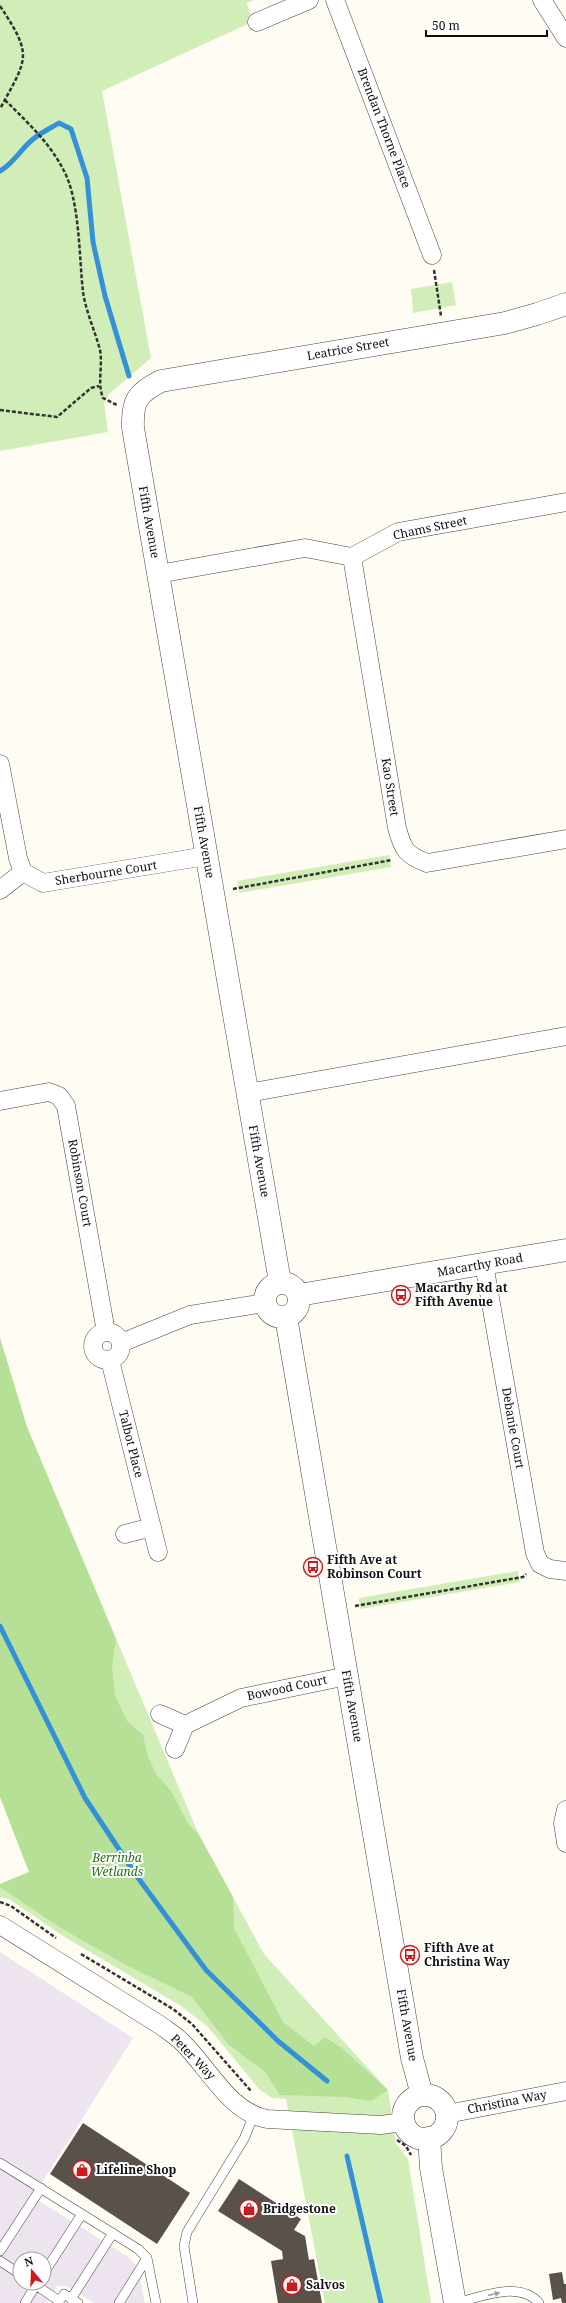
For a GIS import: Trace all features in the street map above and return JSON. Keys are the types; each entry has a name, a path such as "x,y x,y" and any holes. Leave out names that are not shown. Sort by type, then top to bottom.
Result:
{"street":[{"path":"257,22 309,0"},
{"name":"Brendan Thorne Place","path":"335,0 432,255"},
{"path":"542,0 566,38"},
{"name":"Leatrice Street","path":"133,407 146,389 161,381 505,322 537,314 566,304"},
{"name":"Fifth Avenue","path":"133,407 132,428 280,1282"},
{"name":"Chams Street","path":"352,557 398,532 566,502"},
{"path":"158,574 305,548 352,557"},
{"name":"Kao Street","path":"352,557 397,828 402,845 410,856"},
{"path":"0,764 18,858 23,872 0,890"},
{"path":"410,856 427,863 566,839"},
{"name":"Sherbourne Court","path":"23,872 43,883 206,856"},
{"path":"248,1093 566,1036"},
{"name":"Robinson Court","path":"0,1101 49,1092 59,1096 66,1106 106,1332"},
{"name":"Macarthy Road","path":"299,1295 566,1250"},
{"name":"Debanie Court","path":"484,1264 535,1553 540,1564"},
{"path":"280,1282 290,1284 299,1295 298,1306 291,1315 286,1317 280,1317 270,1312 265,1303 265,1297 270,1287 280,1282"},
{"path":"121,1344 190,1315 265,1303"},
{"name":"Fifth Avenue","path":"286,1317 412,2058 422,2094"},
{"path":"106,1332 115,1335 121,1344 118,1356 110,1360 99,1358 93,1349 96,1338 106,1332"},
{"name":"Talbot Place","path":"110,1360 158,1552"},
{"path":"125,1534 152,1527"},
{"path":"540,1564 550,1569 566,1570"},
{"name":"Bowood Court","path":"185,1725 241,1698 347,1676"},
{"path":"160,1714 185,1725 175,1749"},
{"path":"566,1810 563,1823 566,1843"},
{"name":"Peter Way","path":"0,1925 160,2025 182,2042 237,2104 253,2116 289,2121 381,2125 398,2129"},
{"name":"Christina Way","path":"447,2114 566,2091"},
{"path":"422,2094 429,2095 441,2101 447,2114 447,2120 441,2132 429,2138 422,2139 398,2129 404,2107 414,2097 422,2094"},
{"path":"429,2138 431,2168 456,2303"}],"lane":[{"path":"193,2303 184,2246 187,2232 244,2139 253,2116"},
{"path":"1,2165 41,2188 138,2249 147,2258 156,2303"},
{"path":"0,2251 41,2188"},
{"path":"52,2261 82,2214"},
{"path":"44,2291 59,2302 64,2294 75,2301 113,2233"},
{"path":"119,2303 147,2258"},
{"path":"0,2261 12,2269"},
{"path":"25,2303 31,2291"},
{"path":"456,2303 506,2291 521,2293 536,2299 539,2303"}],"path":[{"path":"0,6 16,30 24,50 23,66 0,109"},
{"path":"5,100 47,144 64,170 73,198 84,294 100,352 102,378 99,386 103,398 133,407"},
{"path":"432,255 443,333"},
{"path":"0,410 57,417 91,388 99,386"},
{"path":"233,889 410,856"},
{"path":"355,1606 523,1577 540,1564"},
{"path":"398,2129 412,2157"}],"shaded area":[{"path":"0,1952 133,2038 33,2197 130,2258 138,2270 145,2303 94,2303 66,2286 57,2286 46,2303 0,2303"}],"green space":[{"path":"0,0 254,0 247,3 252,22 102,91 151,358 109,394 104,403 108,432 0,451"},
{"path":"452,282 456,305 413,313 411,289"},
{"path":"389,855 391,867 239,893 237,881"},
{"name":"Berrinba Wetlands","path":"0,1338 27,1427 198,1833 264,1954 388,2090 396,2144 408,2159 431,2303 325,2303 286,2099 272,2098 259,2089 208,2027 181,2006 63,1936 9,1899 0,1897 0,1884 29,1872 0,1797"},
{"name":"Berrinba Wetlands","path":"0,1338 27,1427 116,1639 112,1667 115,1695 127,1721 143,1735 147,1754 156,1774 171,1791 189,1825 198,1833 233,1897 234,1928 283,2022 314,2046 325,2037 343,2049 388,2090 371,2101 346,2097 280,2095 265,2072 229,2045 192,1997 122,1963 59,1927 0,1887 0,1884 29,1872 0,1797"},
{"path":"518,1571 520,1582 360,1609 359,1598"}],"building":[{"path":"83,2123 190,2193 157,2244 50,2174"},
{"path":"239,2179 301,2219 294,2230 305,2236 309,2260 314,2259 322,2303 278,2303 271,2261 283,2259 282,2251 218,2211"},
{"path":"562,2272 564,2284 566,2284 566,2303 562,2303 561,2298 553,2300 549,2274"}],"waterway":[{"path":"0,171 5,168 38,135 59,123 71,129 87,178 93,242 105,296 129,376"},
{"path":"0,1626 85,1798 136,1875 206,1970 278,2041 327,2081"},
{"path":"347,2156 381,2303"}],"place":[{"name":"Macarthy Rd at Fifth Avenue","path":"401,1295"},
{"name":"Fifth Ave at Robinson Court","path":"313,1567"},
{"name":"Fifth Ave at Christina Way","path":"410,1955"},
{"name":"Lifeline Shop","path":"82,2170"},
{"name":"Bridgestone","path":"249,2209"},
{"name":"Salvos","path":"292,2285"}]}
